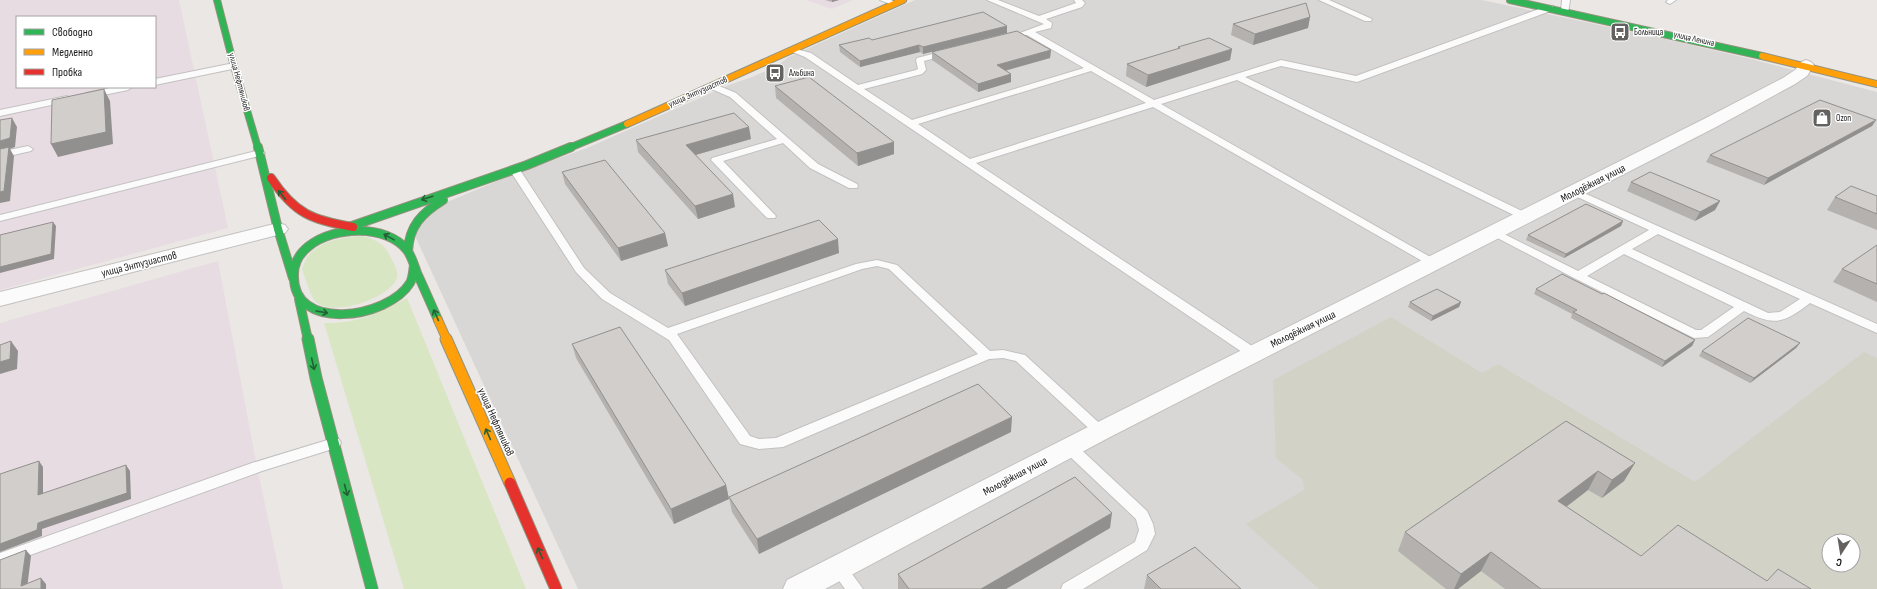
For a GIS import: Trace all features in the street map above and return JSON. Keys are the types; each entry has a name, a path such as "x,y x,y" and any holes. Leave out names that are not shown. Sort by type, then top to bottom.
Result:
{"main road":[{"name":"улица Нефтяников","path":"217,0 234,66 261,158 278,229 299,299 316,378 372,589"},
{"name":"улица Ленина","path":"1510,0 1565,11 1806,66 1877,84"},
{"name":"улица Энтузиастов","path":"329,236 399,208 491,178 586,141 899,2"},
{"name":"улица Нефтяников","path":"261,158 280,193 297,211 322,221 368,229 386,235 408,251 556,589"},
{"name":"улица Энтузиастов","path":"408,251 407,237 414,223 421,215 439,202 491,178"},
{"path":"306,215 348,216 399,208"},
{"name":"улица Нефтяников","path":"293,278 295,262 303,250 314,242 329,236 368,229"},
{"path":"299,299 314,311 321,313 343,314 370,309 394,298 409,284 413,275 414,265"}],"street":[{"name":"Молодёжная улица","path":"798,589 1069,447 1253,353 1435,264 1710,123 1789,81 1800,73 1806,66"},
{"name":"улица Энтузиастов","path":"0,299 278,229"}],"lane":[{"path":"884,0 899,2"},
{"path":"991,0 1039,19 1045,22 1048,26 1013,36"},
{"path":"1039,19 1078,5 1081,3 1078,0"},
{"path":"1323,0 1368,19"},
{"path":"1565,11 1566,0"},
{"path":"967,163 1281,63 1357,79 1550,8"},
{"path":"1028,32 1435,264"},
{"path":"792,50 808,55 967,163 1253,353"},
{"path":"856,88 919,72 922,70 920,60 954,51"},
{"path":"156,82 234,66"},
{"path":"909,124 1092,68"},
{"path":"1238,77 1526,217"},
{"path":"712,86 733,95 814,166 854,186"},
{"path":"0,113 123,88"},
{"path":"771,216 716,160 784,140"},
{"path":"0,155 28,149"},
{"path":"0,218 261,158"},
{"path":"514,169 580,270 606,296 673,338 745,440 759,444 778,443 987,355 1004,354 1020,358 1101,431"},
{"path":"1575,192 1877,329"},
{"path":"1578,276 1658,229"},
{"path":"1494,233 1694,334 1704,334 1743,306"},
{"path":"1624,249 1766,317 1780,318 1785,316 1809,298"},
{"path":"666,333 860,266 877,263 893,267 987,355"},
{"path":"0,560 257,467 334,443"},
{"path":"1069,447 1142,515 1147,526 1147,537 1141,546 1073,588"},
{"path":"838,568 855,589"}],"shaded area":[{"path":"0,0 179,0 228,228 0,290"},
{"path":"806,0 853,0 832,9"},
{"path":"915,0 1482,0 1751,59 1877,92 1877,589 578,589 416,238 416,227 447,202 502,179 587,148 729,85 775,67 789,57"},
{"path":"218,261 257,467 283,589 0,589 0,323"},
{"path":"1391,317 1482,373 1498,364 1695,482 1864,352 1877,358 1877,589 1319,589 1246,524 1304,490 1303,480 1276,458 1273,380"}],"green space":[{"path":"358,236 373,239 388,251 397,273 397,278 392,286 372,299 347,307 335,308 324,306 316,302 310,292 302,269 307,258 314,250 325,243 338,239"},
{"path":"407,298 526,589 404,589 324,323 347,322 377,313"}],"building":[{"path":"1306,3 1310,17 1255,34 1233,24"},
{"path":"983,12 1007,26 923,47 919,45 860,61 839,45 869,38 872,40"},
{"path":"1017,31 1051,50 997,65 1011,74 978,84 932,52"},
{"path":"1209,38 1232,49 1148,75 1127,64 1180,48 1178,47"},
{"path":"809,77 894,142 857,153 775,86"},
{"path":"104,89 106,132 51,144 52,100"},
{"path":"1820,100 1876,120 1768,178 1710,155"},
{"path":"734,113 749,127 686,145 733,194 695,206 636,140"},
{"path":"12,118 10,138 0,141 0,120"},
{"path":"9,147 4,191 0,192 0,149"},
{"path":"605,160 665,233 618,248 562,172"},
{"path":"1650,172 1720,201 1700,212 1631,182"},
{"path":"1851,186 1877,196 1877,214 1835,197"},
{"path":"1586,204 1623,221 1566,254 1528,235"},
{"path":"819,220 838,239 682,293 665,270"},
{"path":"53,222 51,254 0,267 0,235"},
{"path":"1877,245 1877,284 1842,269"},
{"path":"1562,274 1602,294 1604,293 1695,340 1665,361 1573,312 1577,310 1536,289"},
{"path":"1437,289 1461,302 1433,316 1410,302"},
{"path":"1748,318 1800,343 1754,378 1702,351"},
{"path":"620,327 726,485 671,509 572,344"},
{"path":"11,341 10,359 0,362 0,345"},
{"path":"978,384 1012,417 757,539 729,497"},
{"path":"1566,421 1635,463 1612,480 1598,471 1558,501 1641,556 1678,525 1767,581 1778,569 1811,589 1541,589 1491,552 1461,574 1405,532"},
{"path":"39,461 38,495 126,465 127,493 38,523 37,530 0,544 0,474"},
{"path":"1075,477 1112,513 981,589 909,589 898,574"},
{"path":"1195,547 1241,589 1161,589 1147,575"},
{"path":"26,550 21,586 41,578 41,589 0,589 0,560"}],"traffic: fast":[{"path":"217,0 234,66 260,153 278,229 293,278"},
{"path":"1510,0 1762,56"},
{"path":"349,227 527,165 627,124"},
{"path":"408,251 410,234 417,220 429,209 443,200"},
{"path":"414,265 412,277 411,281 400,295 385,304 367,311 348,314 329,314 313,309 301,298 294,282 294,269 296,262 300,254 312,243 328,236 354,231 371,232 387,236 401,244 407,250 412,260 438,320"},
{"path":"299,299 316,378 372,589"}],"traffic: slow":[{"path":"627,124 903,0"},
{"path":"1762,56 1877,84"},
{"path":"438,320 510,483"}],"traffic: jam":[{"path":"271,178 288,200 305,214 326,222 353,227"},
{"path":"510,483 556,589"}],"place":[{"name":"Больница","path":"1620,32"},
{"name":"Альбина","path":"775,73"},
{"name":"Ozon","path":"1822,118"}]}
